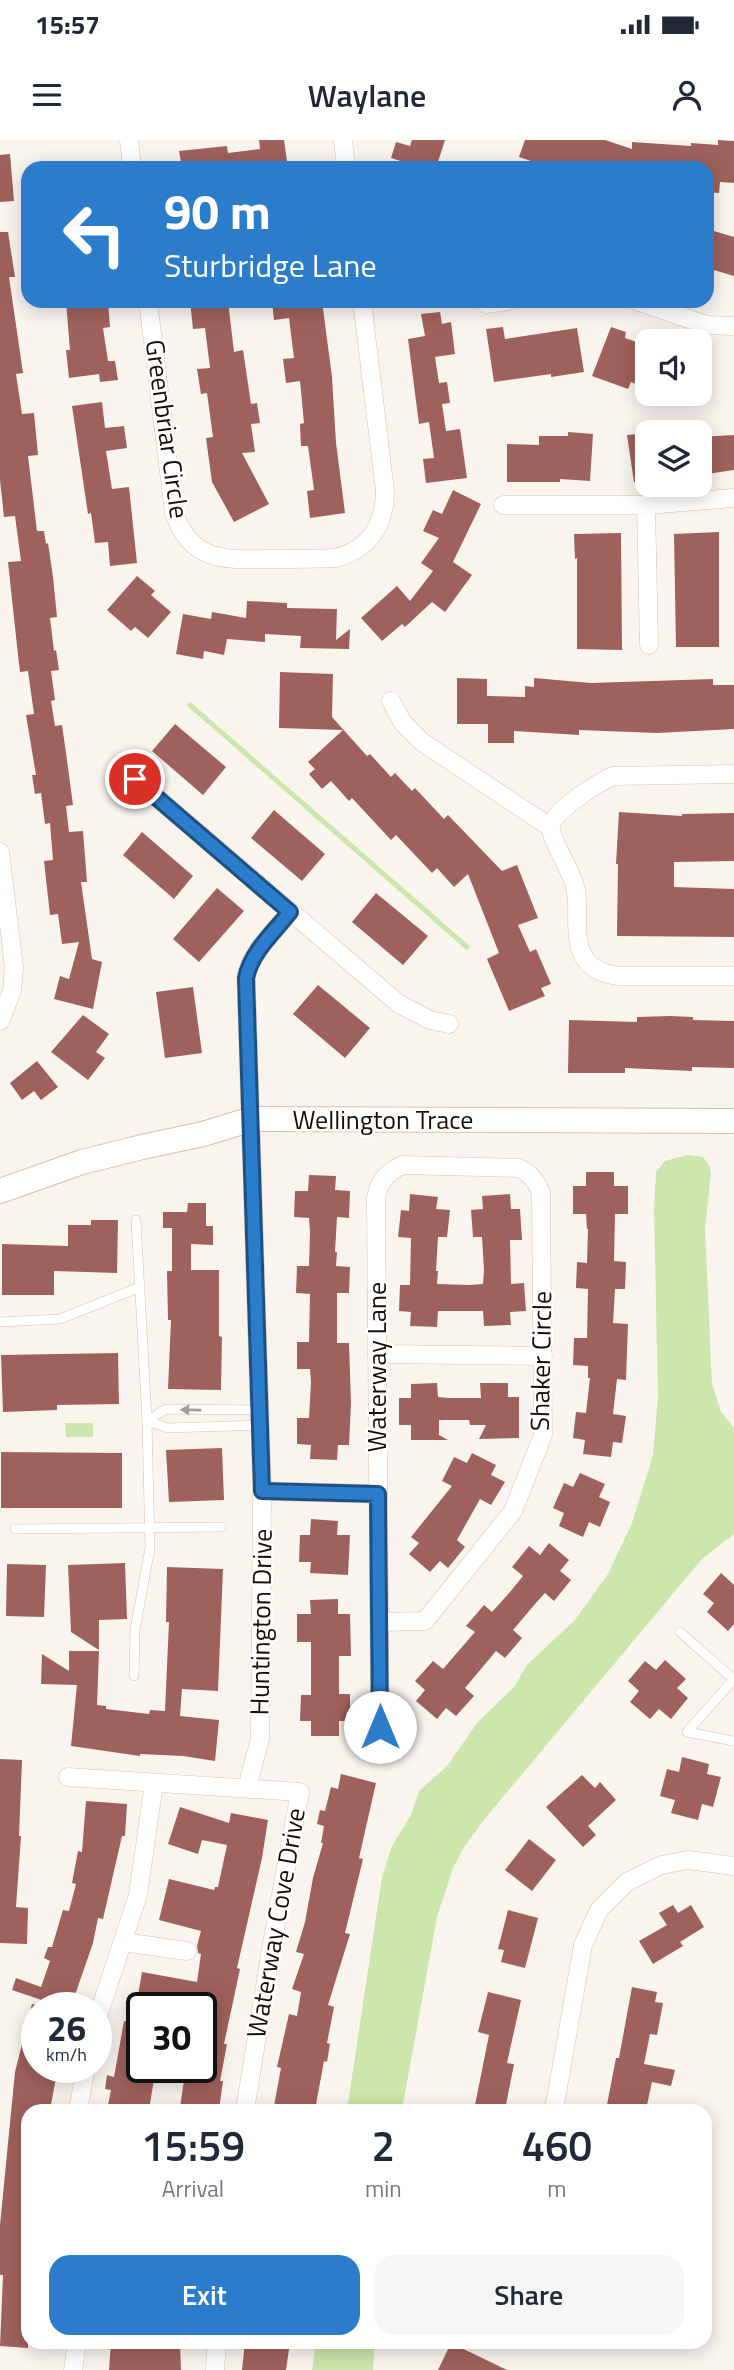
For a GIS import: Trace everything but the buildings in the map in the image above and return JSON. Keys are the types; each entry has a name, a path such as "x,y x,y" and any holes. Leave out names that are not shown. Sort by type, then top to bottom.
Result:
{"street":[{"path":"129,140 131,161"},
{"path":"343,140 345,161"},
{"name":"Greenbriar Circle","path":"149,308 174,512 178,524 191,543 211,555 233,560 335,558 365,544 379,526 385,491 363,308"},
{"path":"657,308 706,325 734,326"},
{"path":"503,505 646,505 734,498"},
{"path":"646,505 649,645"},
{"path":"391,701 403,723 422,742 550,827"},
{"path":"734,774 613,776 601,781 554,816 550,827 576,888 580,948 595,969 619,976 734,976"},
{"path":"135,779 399,1004 430,1020 449,1024"},
{"path":"0,852 14,967 12,991 0,1021"},
{"name":"Huntington Drive","path":"247,1788 260,1738 262,1491 246,978 248,966 254,956 290,912"},
{"name":"Wellington Trace","path":"0,1191 82,1163 203,1134 252,1119 734,1121"},
{"name":"Shaker Circle","path":"379,1622 425,1621 513,1511 543,1435 541,1193 537,1182 519,1168 508,1166 403,1165 392,1169 384,1177"},
{"name":"Waterway Lane","path":"380,1727 376,1198 384,1177"},
{"path":"377,1354 543,1356"},
{"path":"262,1491 378,1494"},
{"name":"Waterway Cove Drive","path":"68,1777 300,1792 246,2104"},
{"path":"106,1992 138,1895 154,1783"},
{"path":"555,2104 583,1945 599,1910 627,1882 662,1865 688,1860 734,1866"},
{"path":"123,1942 187,1951"},
{"path":"79,2104 83,2083"},
{"path":"74,2370 76,2349"},
{"path":"215,2370 216,2349"}],"lane":[{"path":"134,1676 135,1630 150,1548 147,1421 136,1220"},
{"path":"0,1322 60,1319 140,1287"},
{"path":"147,1421 166,1409 259,1418"},
{"path":"147,1421 168,1428 259,1418"},
{"path":"15,1529 221,1527"},
{"path":"680,1632 734,1679 687,1732 734,1741"}],"shaded area":[{"path":"688,1155 703,1157 711,1173 705,1228 712,1384 721,1412 734,1428 734,1534 702,1559 464,1847 453,1868 437,1917 403,2104 348,2104 382,1877 392,1846 411,1815 419,1791 447,1766 477,1723 514,1687 527,1665 575,1620 608,1574 632,1523 653,1455 658,1398 654,1209 656,1172 665,1161"},
{"path":"65,1423 93,1423 93,1437 66,1437"},
{"path":"315,2349 374,2349 373,2370 312,2370"}],"waterway":[{"path":"190,705 467,947"}],"route":[{"path":"135,779 290,912 254,956 248,966 246,978 262,1491 378,1494 380,1727"}]}
